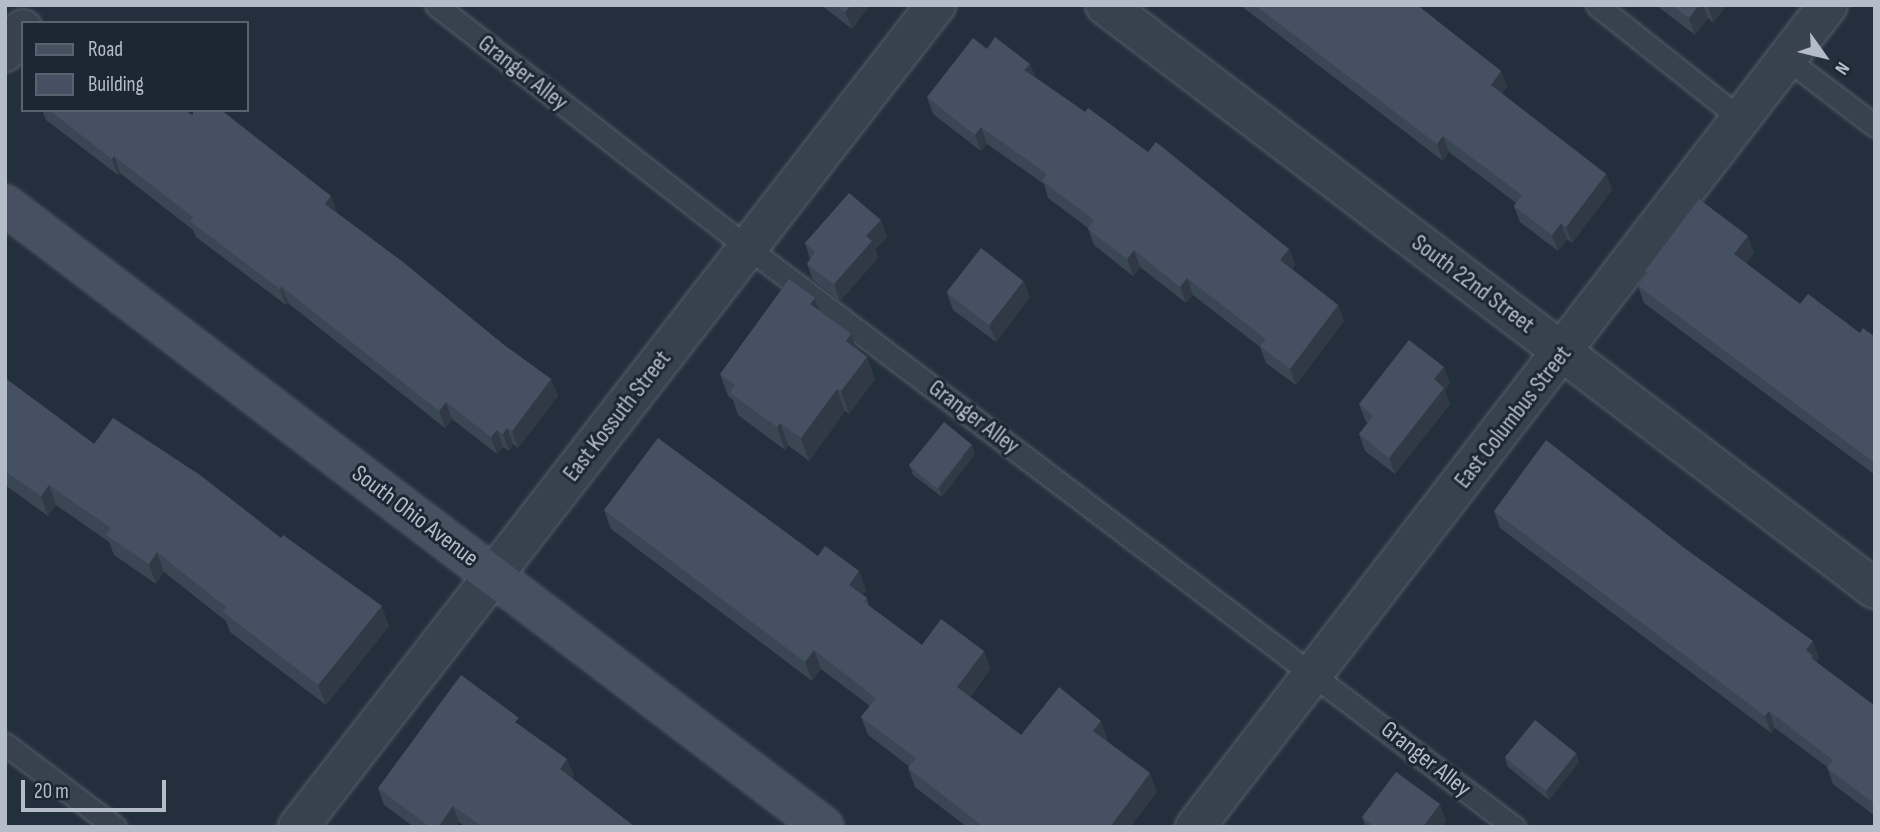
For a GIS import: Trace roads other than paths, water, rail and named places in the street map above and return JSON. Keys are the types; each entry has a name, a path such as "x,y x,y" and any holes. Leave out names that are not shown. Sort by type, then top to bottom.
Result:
{"street":[{"path":"29,21 41,5"},
{"name":"East Kossuth Street","path":"298,827 936,5"},
{"name":"South 22nd Street","path":"1105,5 1875,589"},
{"name":"East Columbus Street","path":"1195,827 1563,353 1828,5"},
{"path":"5,52 21,32"},
{"name":"South Ohio Avenue","path":"5,205 824,827"}],"lane":[{"name":"Granger Alley","path":"436,5 747,247 1314,673 1514,827"},
{"path":"1597,5 1741,119"},
{"path":"1787,59 1875,126"},
{"path":"5,744 115,827"}]}
